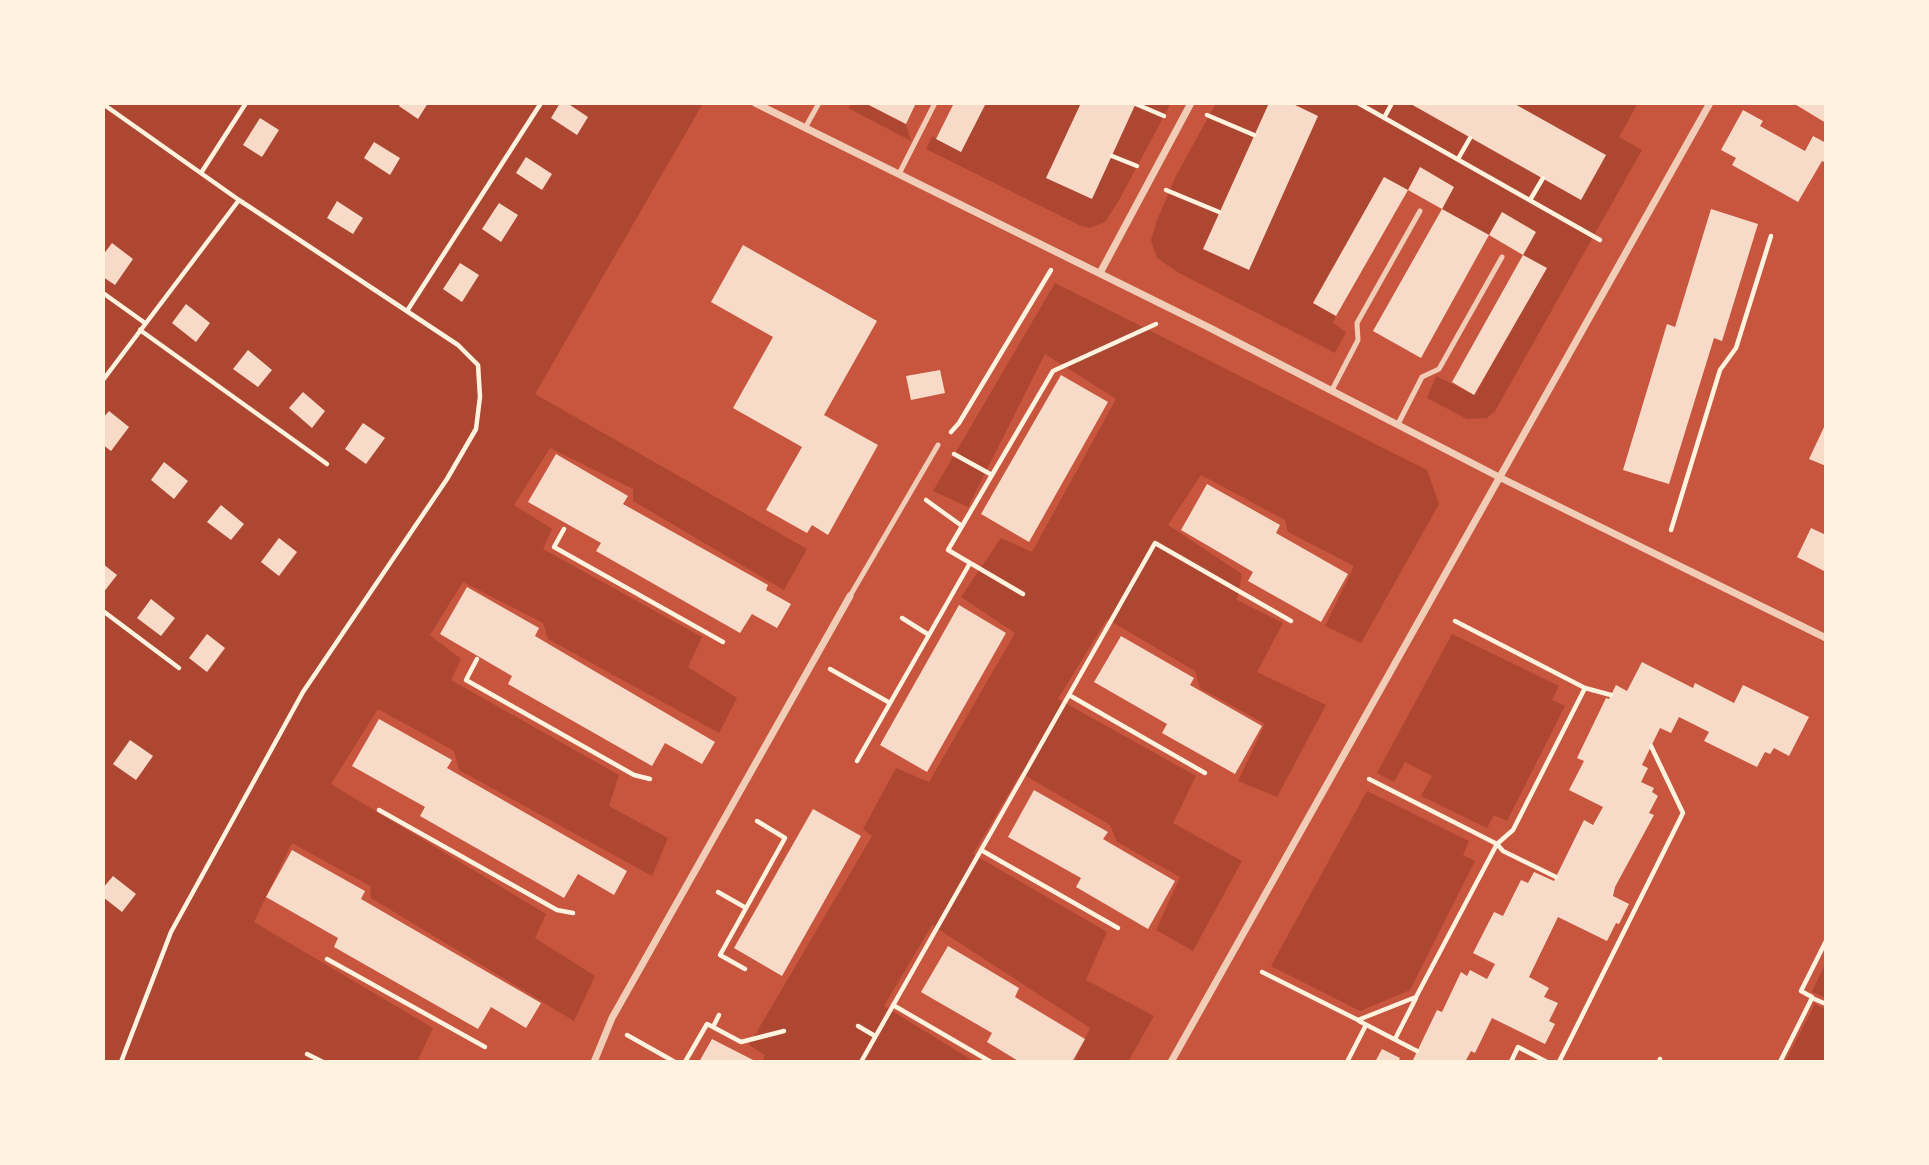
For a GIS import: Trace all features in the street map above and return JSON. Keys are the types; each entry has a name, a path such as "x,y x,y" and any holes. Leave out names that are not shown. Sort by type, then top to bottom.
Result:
{"street":[{"path":"755,103 1826,638"},
{"path":"1100,273 1191,103"},
{"path":"1171,1062 1710,103"},
{"path":"594,1062 612,1018 849,596"}],"lane":[{"path":"804,128 819,103"},
{"path":"899,174 934,103"},
{"path":"1332,390 1358,340 1357,323 1420,211"},
{"path":"1398,424 1422,377 1439,369 1502,257"},
{"path":"849,596 938,445"}],"path":[{"path":"201,173 246,103"},
{"path":"407,311 541,103"},
{"path":"1358,103 1600,240"},
{"path":"1384,118 1392,103"},
{"path":"103,104 239,200 458,345 478,365 480,397 476,429 447,479 303,692 171,933 138,1025 121,1062"},
{"path":"1136,104 1167,118"},
{"path":"1206,115 1254,135"},
{"path":"1458,159 1470,138"},
{"path":"1112,156 1140,168"},
{"path":"1530,201 1543,178"},
{"path":"1166,190 1219,212"},
{"path":"103,380 239,200"},
{"path":"1671,530 1720,370 1736,348 1771,236"},
{"path":"992,475 938,445 959,423 1060,254"},
{"path":"103,293 145,323"},
{"path":"1023,594 948,551 1053,372 1157,324"},
{"path":"140,330 327,464"},
{"path":"911,491 962,526"},
{"path":"564,529 554,547 723,642"},
{"path":"861,1062 1156,542 1291,621"},
{"path":"857,761 970,563"},
{"path":"103,611 179,668"},
{"path":"902,618 929,635"},
{"path":"1455,621 1585,688 1611,695"},
{"path":"477,659 466,680 634,775 650,779"},
{"path":"829,668 890,703"},
{"path":"1395,1040 1497,844 1513,830 1585,688"},
{"path":"1069,695 1205,774"},
{"path":"1559,1062 1682,813 1651,746"},
{"path":"1369,779 1556,877"},
{"path":"379,810 557,910 573,914"},
{"path":"745,969 720,956 785,838 757,821"},
{"path":"981,850 1118,928"},
{"path":"718,892 746,908"},
{"path":"1826,941 1801,991 1826,1004"},
{"path":"327,960 485,1047"},
{"path":"1262,972 1417,1051"},
{"path":"1358,1020 1416,997"},
{"path":"1780,1062 1786,1055 1812,998"},
{"path":"893,1005 990,1062"},
{"path":"713,1027 719,1015"},
{"path":"685,1062 707,1024 741,1042 784,1031"},
{"path":"1347,1062 1366,1024"},
{"path":"859,1026 875,1036"},
{"path":"625,1034 675,1062"},
{"path":"1511,1062 1518,1047 1547,1062"},
{"path":"307,1054 323,1062"}],"shaded area":[{"path":"103,103 702,105 535,394 807,549 784,590 633,501 633,489 550,448 514,505 552,529 543,549 702,637 688,667 737,698 719,733 548,639 543,623 463,582 430,635 461,659 451,680 619,775 609,806 668,838 652,876 459,770 454,751 378,709 331,784 546,914 535,938 595,976 574,1021 371,898 370,886 292,843 254,922 433,1028 417,1062 103,1062"},
{"path":"851,103 865,103 906,124 911,141 848,108"},
{"path":"986,103 1171,103 1118,202 1105,222 1090,228 926,149 932,136 961,152"},
{"path":"1216,103 1638,103 1619,137 1642,150 1495,411 1487,418 1467,419 1427,398 1436,376 1475,395 1546,268 1523,255 1536,232 1502,212 1489,235 1465,222 1442,209 1454,187 1421,168 1408,190 1384,177 1313,303 1336,316 1333,323 1346,332 1335,353 1179,273 1157,258 1151,240 1157,220 1176,176"},
{"path":"1055,283 1427,470 1439,504 1361,643 1325,626 1354,566 1288,532 1285,520 1201,475 1168,525 1242,574 1237,600 1283,623 1257,672 1326,705 1277,797 1238,781 1265,724 1200,688 1195,671 1107,619 1058,699 1196,776 1173,823 1242,861 1193,951 1156,930 1180,877 1117,842 1110,825 1021,773 973,854 1107,932 1086,980 1154,1016 1128,1062 1074,1062 1090,1028 932,925 884,1006 975,1062 762,1062 765,1055 749,1045 872,836 863,829 896,768 929,782 1015,633 961,597 1001,538 1032,552 1116,399 1045,354 968,507 933,491"},
{"path":"1452,634 1559,686 1552,700 1565,706 1507,821 1494,815 1487,828 1421,796 1432,776 1405,762 1394,782 1377,773"},
{"path":"1367,791 1469,841 1463,855 1475,861 1410,990 1360,1011 1271,966"},
{"path":"1826,962 1826,998 1812,992"},
{"path":"1815,1004 1826,1010 1826,1062 1785,1062"}],"building":[{"path":"401,103 428,103 418,119 399,106"},
{"path":"560,103 567,103 588,117 577,135 551,118"},
{"path":"865,103 916,103 906,124"},
{"path":"954,103 986,103 961,152 936,139"},
{"path":"1081,103 1136,103 1092,199 1046,178"},
{"path":"1269,103 1291,103 1318,116 1249,270 1203,249"},
{"path":"1409,103 1513,103 1606,155 1581,200"},
{"path":"1793,103 1826,103 1826,123"},
{"path":"1743,110 1763,121 1760,126 1805,151 1813,136 1826,143 1826,163 1822,161 1798,202 1732,165 1736,158 1721,150"},
{"path":"260,118 279,130 262,157 243,145"},
{"path":"374,142 400,158 390,175 364,158"},
{"path":"526,157 552,174 542,190 516,173"},
{"path":"1420,167 1454,187 1442,209 1408,190"},
{"path":"1384,177 1408,190 1336,316 1313,303"},
{"path":"337,201 363,218 353,234 327,218"},
{"path":"499,203 518,215 501,242 482,229"},
{"path":"1442,209 1489,235 1421,358 1373,331"},
{"path":"1711,209 1758,224 1722,341 1714,338 1669,484 1623,470 1667,324 1675,327"},
{"path":"1502,212 1536,232 1523,255 1489,235"},
{"path":"112,243 133,259 115,285 103,277 103,255"},
{"path":"743,245 877,321 824,415 878,445 828,535 812,525 807,533 766,510 802,447 733,408 773,337 711,302"},
{"path":"1523,255 1547,268 1474,395 1452,382"},
{"path":"460,263 479,275 462,302 443,289"},
{"path":"186,304 210,323 196,342 172,323"},
{"path":"248,350 272,370 258,387 233,369"},
{"path":"940,370 945,393 911,400 906,376"},
{"path":"1061,375 1108,402 1029,542 981,514"},
{"path":"303,392 325,411 312,428 289,408"},
{"path":"109,411 129,427 111,451 103,445 103,418"},
{"path":"363,423 385,438 366,464 345,449"},
{"path":"1826,423 1826,466 1809,459"},
{"path":"556,454 628,496 623,504 768,585 766,590 791,604 777,628 752,614 740,633 596,551 601,543 528,502"},
{"path":"164,462 188,481 174,499 151,480"},
{"path":"1207,484 1280,525 1276,533 1348,574 1321,622 1248,581 1253,572 1181,530"},
{"path":"221,505 244,524 231,540 207,522"},
{"path":"1811,528 1826,535 1826,572 1797,557"},
{"path":"279,538 297,552 279,576 261,562"},
{"path":"103,564 117,575 103,593"},
{"path":"467,587 539,628 535,636 715,742 702,764 665,743 652,766 508,684 512,676 440,634"},
{"path":"151,599 175,618 161,636 137,618"},
{"path":"959,605 1006,633 927,772 880,745"},
{"path":"207,634 225,648 207,672 189,658"},
{"path":"1121,636 1194,678 1190,685 1262,726 1235,774 1162,733 1167,724 1094,682"},
{"path":"1642,662 1693,688 1695,683 1734,703 1743,685 1809,717 1789,756 1774,748 1770,754 1765,752 1757,767 1704,741 1709,732 1679,717 1671,733 1660,728 1642,765 1648,768 1641,782 1654,788 1652,792 1658,796 1649,813 1654,815 1615,887 1613,896 1629,904 1619,924 1616,923 1607,941 1558,917 1529,977 1549,988 1544,997 1558,1003 1549,1021 1555,1024 1545,1044 1492,1018 1475,1053 1471,1051 1465,1062 1412,1062 1437,1010 1442,1012 1461,972 1467,976 1470,970 1487,979 1495,964 1473,953 1494,912 1503,916 1521,880 1528,883 1534,872 1554,881 1584,820 1593,825 1603,807 1569,790 1584,761 1577,758 1606,698 1609,699 1616,685 1627,691"},
{"path":"379,719 452,760 447,768 627,871 614,895 578,874 564,898 420,816 425,807 352,766"},
{"path":"130,740 153,756 136,780 113,764"},
{"path":"1034,790 1108,832 1103,839 1175,881 1148,929 1076,887 1081,878 1008,837"},
{"path":"813,809 861,836 782,976 734,948"},
{"path":"292,850 365,891 361,899 541,1003 526,1028 491,1007 478,1029 334,947 338,938 266,897"},
{"path":"113,876 136,894 122,912 103,897 103,888"},
{"path":"948,946 1019,988 1015,997 1085,1039 1072,1062 1020,1062 987,1042 992,1033 921,992"},
{"path":"712,1039 757,1062 699,1062"},
{"path":"1382,1049 1400,1058 1398,1062 1375,1062"}]}
